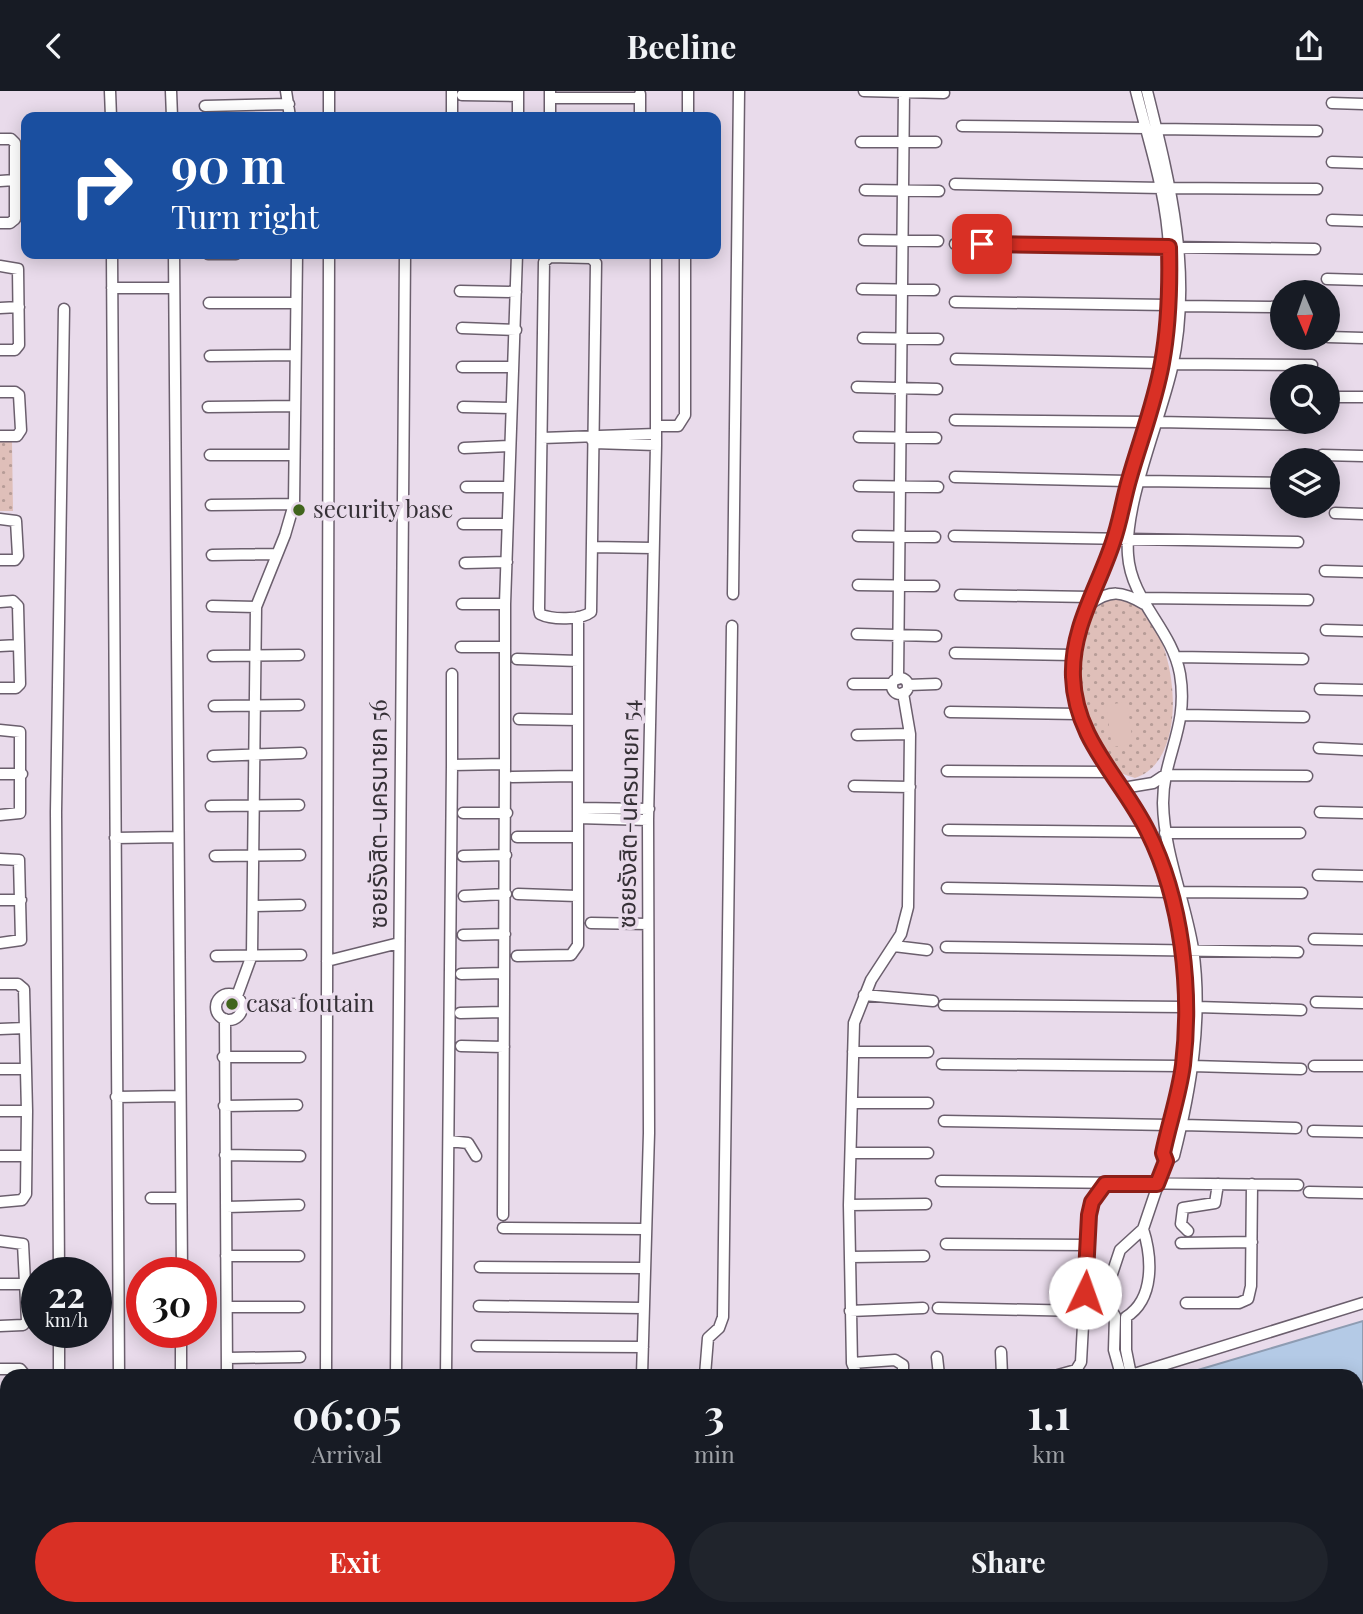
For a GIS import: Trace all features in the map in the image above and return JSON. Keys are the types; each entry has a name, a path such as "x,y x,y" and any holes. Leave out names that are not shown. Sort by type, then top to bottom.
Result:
{"street":[{"path":"110,91 111,112"},
{"path":"171,91 172,112"},
{"path":"286,91 290,112"},
{"path":"329,91 329,112"},
{"path":"688,91 688,112"},
{"path":"733,594 739,91"},
{"path":"864,91 944,93"},
{"path":"1130,1369 1121,1316 1106,1301 1107,1289 1121,1250 1143,1229 1166,1161 1174,1156 1182,1125 1191,1007 1187,951 1165,833 1165,775 1183,715 1176,657 1169,638 1144,602 1129,567 1128,539 1168,363 1174,305 1174,247 1167,188 1151,129 1136,91"},
{"path":"1147,91 1151,129"},
{"path":"855,1369 852,1363 850,1311 849,1205 853,1153 855,1023 864,995 876,971 894,946 904,925 909,897 910,734 900,685 897,635 904,92"},
{"path":"453,112 457,93 518,94 518,112"},
{"path":"550,112 550,94 640,95"},
{"path":"1332,103 1363,104"},
{"path":"205,106 289,104"},
{"path":"962,126 1317,131"},
{"path":"0,139 11,139 15,143 15,219 10,223 0,223"},
{"path":"861,142 936,142"},
{"path":"1332,162 1363,163"},
{"path":"0,181 15,180"},
{"path":"955,184 1317,189"},
{"path":"865,190 939,191"},
{"path":"1332,220 1363,221"},
{"path":"864,240 938,241"},
{"path":"955,244 1315,249"},
{"path":"112,259 119,1369"},
{"path":"174,259 182,1257"},
{"path":"225,1019 238,1017 239,1000 252,955 256,804 256,607 294,504 297,259"},
{"path":"326,1369 329,259"},
{"name":"ซอยรังสิต-นครนายก 56","path":"396,1369 405,259"},
{"path":"503,1215 507,813 505,604 511,367 516,330 517,259"},
{"path":"548,259 544,262 539,609 543,616 578,617 591,612 596,263 592,259"},
{"name":"ซอยรังสิต-นครนายก 54","path":"642,1369 649,1133 648,924 656,435 656,259"},
{"path":"542,437 593,439 656,435 678,426 685,415 685,259"},
{"path":"0,266 18,269 19,307 18,349 0,350"},
{"path":"1327,279 1363,280"},
{"path":"112,288 174,288"},
{"path":"862,289 934,290"},
{"path":"460,291 516,292"},
{"path":"955,302 1270,307"},
{"path":"209,303 296,303"},
{"path":"0,308 19,307"},
{"path":"59,1257 56,812 64,309"},
{"path":"462,328 516,330"},
{"path":"1340,337 1363,338"},
{"path":"863,338 938,339"},
{"path":"210,356 295,355"},
{"path":"956,359 1270,364"},
{"path":"462,367 511,367"},
{"path":"857,387 937,389"},
{"path":"0,392 15,392 19,395 21,430 17,436 0,436"},
{"path":"1340,397 1363,397"},
{"path":"208,407 295,406"},
{"path":"463,407 510,408"},
{"path":"955,420 1270,424"},
{"path":"1153,422 1128,481 1114,539 1089,602 1073,655 1078,714 1086,735 1123,788 1148,832 1175,892"},
{"path":"859,437 936,438"},
{"path":"464,448 509,446"},
{"path":"210,455 294,455"},
{"path":"1340,455 1363,456"},
{"path":"955,477 1128,481"},
{"path":"1141,481 1270,483"},
{"path":"859,486 938,487"},
{"path":"466,487 509,487"},
{"path":"211,505 294,504"},
{"path":"1340,513 1363,514"},
{"path":"0,519 16,520 18,556 15,560 0,560"},
{"path":"463,524 508,524"},
{"path":"858,536 935,537"},
{"path":"954,536 1298,542"},
{"path":"592,547 653,548"},
{"path":"212,555 276,554"},
{"path":"465,563 507,562"},
{"path":"1325,571 1363,572"},
{"path":"858,585 934,586"},
{"path":"960,595 1089,602 1116,592 1144,602 1308,600"},
{"path":"0,602 17,603 19,645 19,687 0,688"},
{"path":"463,604 505,604"},
{"path":"212,606 256,607"},
{"path":"517,956 570,955 576,951 578,617"},
{"path":"705,1369 708,1338 719,1328 723,1317 732,626"},
{"path":"1326,630 1363,631"},
{"path":"857,634 936,636"},
{"path":"0,646 19,645"},
{"path":"461,647 505,647"},
{"path":"955,653 1073,655"},
{"path":"213,656 299,655"},
{"path":"1176,657 1303,659"},
{"path":"517,659 578,661"},
{"path":"446,1369 452,674"},
{"path":"853,684 936,684"},
{"path":"1320,689 1363,690"},
{"path":"214,706 299,705"},
{"path":"950,712 1078,714"},
{"path":"1183,715 1304,717"},
{"path":"519,719 578,720"},
{"path":"0,730 20,732 22,774 20,813 0,815"},
{"path":"857,735 910,734"},
{"path":"1319,748 1363,750"},
{"path":"213,756 301,753"},
{"path":"452,765 505,764"},
{"path":"947,771 1110,772"},
{"path":"0,774 22,774"},
{"path":"1123,788 1153,783 1165,775 1307,776"},
{"path":"512,777 576,776"},
{"path":"854,786 910,787"},
{"path":"211,806 299,805"},
{"path":"1320,812 1363,813"},
{"path":"463,813 507,813"},
{"path":"578,813 649,815"},
{"path":"948,830 1148,832"},
{"path":"1165,833 1300,834"},
{"path":"115,838 178,837"},
{"path":"517,837 578,837"},
{"path":"215,856 300,855"},
{"path":"463,856 506,855"},
{"path":"0,859 19,860 21,901 21,940 0,943"},
{"path":"1318,875 1363,876"},
{"path":"947,888 1302,893"},
{"path":"464,896 506,894"},
{"path":"518,894 577,896"},
{"path":"0,900 21,901"},
{"path":"253,906 300,905"},
{"path":"591,923 648,924"},
{"path":"463,935 505,934"},
{"path":"1314,939 1363,940"},
{"path":"327,961 399,943"},
{"path":"894,946 926,950"},
{"path":"946,947 1298,952"},
{"path":"216,956 301,955"},
{"path":"461,974 504,973"},
{"path":"0,984 22,985 27,1111 25,1198 0,1202"},
{"path":"227,1369 223,1057 225,1019 216,1009 218,1001 228,993 239,1000 300,1005"},
{"path":"864,995 938,1003 1301,1010"},
{"path":"1316,1002 1363,1003"},
{"path":"460,1013 503,1012"},
{"path":"0,1028 25,1028"},
{"path":"461,1047 504,1047"},
{"path":"853,1052 928,1052"},
{"path":"223,1057 300,1057"},
{"path":"942,1064 1301,1069"},
{"path":"1166,1161 1163,1153 1169,1125 1187,1066"},
{"path":"1314,1066 1363,1066"},
{"path":"0,1069 26,1069"},
{"path":"116,1097 179,1096"},
{"path":"853,1103 929,1103"},
{"path":"224,1106 298,1105"},
{"path":"0,1111 27,1111"},
{"path":"944,1121 1169,1125"},
{"path":"1182,1125 1296,1128"},
{"path":"1313,1131 1363,1132"},
{"path":"449,1141 468,1143 477,1156"},
{"path":"853,1153 928,1153"},
{"path":"225,1155 300,1156"},
{"path":"0,1156 26,1156"},
{"path":"941,1181 1298,1185"},
{"path":"1077,1369 1081,1361 1092,1202 1105,1184"},
{"path":"1188,1231 1181,1224 1184,1208 1216,1203 1218,1184"},
{"path":"1186,1303 1239,1303 1248,1299 1252,1184"},
{"path":"1309,1192 1363,1193"},
{"path":"152,1198 181,1198"},
{"path":"849,1205 926,1204"},
{"path":"226,1207 299,1205"},
{"path":"503,1229 645,1229"},
{"path":"1119,1369 1114,1350 1121,1316 1141,1303 1150,1271 1150,1251 1143,1229"},
{"path":"0,1241 22,1242 23,1257"},
{"path":"1181,1243 1252,1242"},
{"path":"946,1244 1087,1245"},
{"path":"226,1256 299,1256"},
{"path":"850,1257 924,1256"},
{"path":"480,1267 644,1268"},
{"path":"0,1284 21,1284"},
{"path":"1150,1369 1363,1303"},
{"path":"479,1306 643,1308"},
{"path":"227,1307 299,1307"},
{"path":"850,1311 923,1308"},
{"path":"938,1308 1083,1311"},
{"path":"0,1326 21,1325"},
{"path":"477,1346 643,1347"},
{"path":"59,1348 60,1369"},
{"path":"181,1348 181,1369"},
{"path":"1002,1352 1002,1369"},
{"path":"227,1358 300,1357"},
{"path":"937,1357 938,1369"},
{"path":"852,1363 895,1360 903,1365 903,1369"},
{"path":"0,1369 20,1369"}],"shaded area":[{"path":"0,442 12,442 13,511 0,511"},
{"path":"1122,598 1137,605 1151,621 1162,643 1173,696 1171,724 1165,748 1153,767 1135,778 1116,769 1094,734 1083,711 1077,679 1077,660 1085,625 1093,611 1106,602"},
{"path":"1127,702 1133,744 1112,747 1106,705"}],"water":[{"path":"1363,1321 1363,1369 1201,1369"}],"place":[{"name":"security base","path":"299,510"},
{"name":"casa foutain","path":"232,1004"}],"route":[{"path":"982,244 1169,247 1169,305 1162,363 1114,539 1075,639 1073,678 1078,714 1086,735 1123,788 1148,832 1169,892 1176,920 1184,979 1182,1066 1163,1153 1166,1161 1157,1184 1105,1184 1092,1202 1085,1293"}]}
